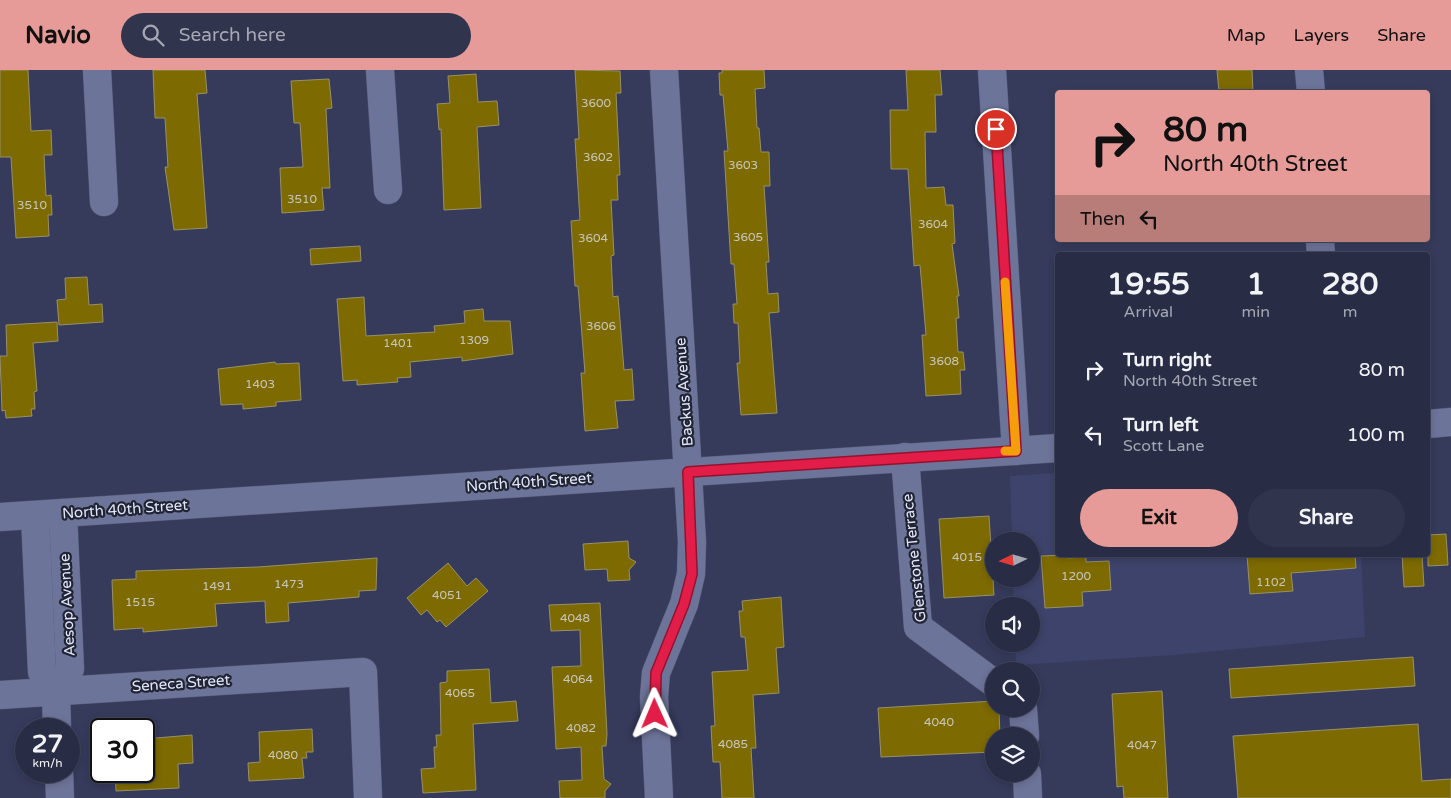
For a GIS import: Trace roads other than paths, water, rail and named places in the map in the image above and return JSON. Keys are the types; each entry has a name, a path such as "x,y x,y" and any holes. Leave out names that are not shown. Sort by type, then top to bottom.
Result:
{"street":[{"path":"97,70 104,202"},
{"path":"380,70 388,190"},
{"name":"Backus Avenue","path":"659,798 654,697 656,673 684,604 692,574 688,472 664,70"},
{"path":"992,70 1016,451"},
{"path":"1309,70 1311,90"},
{"path":"1430,424 1451,422"},
{"name":"North 40th Street","path":"0,517 1055,448"},
{"name":"Glenstone Terrace","path":"905,458 918,627 985,676"},
{"name":"Aesop Avenue","path":"35,515 42,672 56,692 70,669 63,513"},
{"name":"Seneca Street","path":"0,695 363,672 368,798"},
{"path":"56,692 57,718"},
{"path":"1027,782 1028,798"},
{"path":"59,783 60,798"}]}
